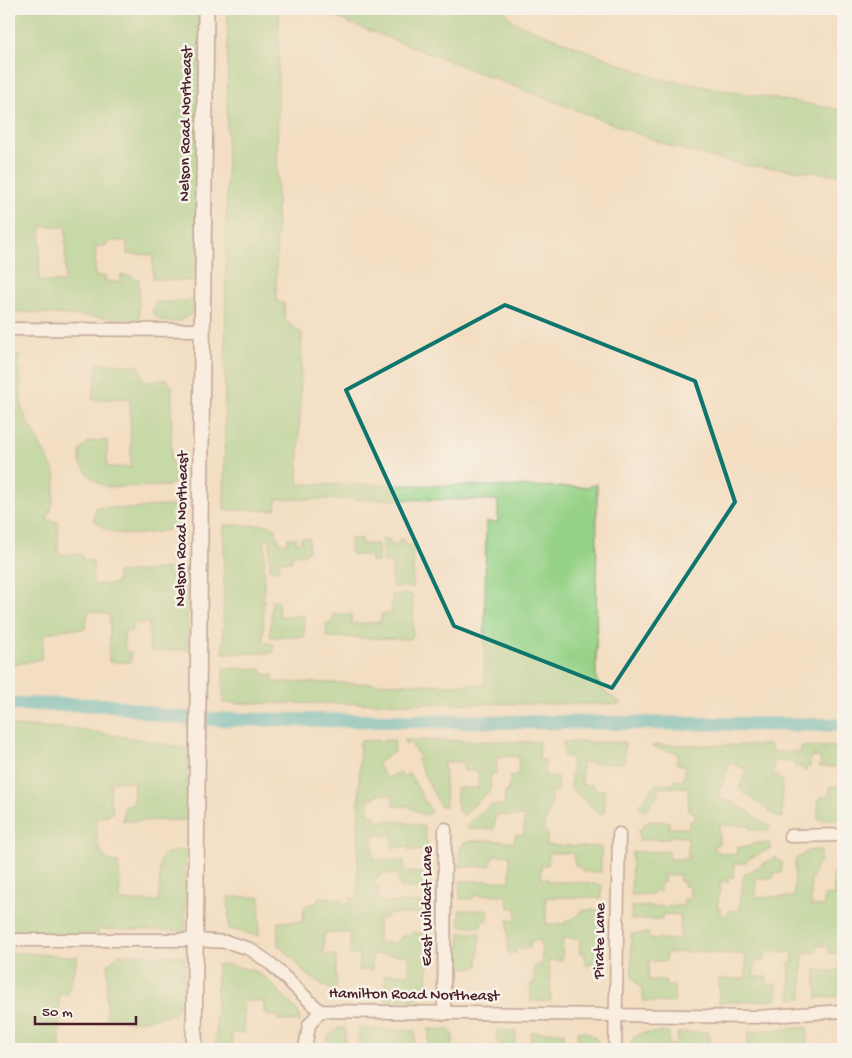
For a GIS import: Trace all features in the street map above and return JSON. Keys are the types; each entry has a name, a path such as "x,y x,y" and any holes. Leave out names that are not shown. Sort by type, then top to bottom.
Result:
{"street":[{"name":"Nelson Road Northeast","path":"194,1049 206,9"},
{"path":"9,329 202,330"},
{"name":"East Wildcat Lane","path":"444,1014 445,829"},
{"name":"Pirate Lane","path":"615,1049 618,834"},
{"path":"790,836 843,836"},
{"name":"Hamilton Road Northeast","path":"9,940 195,940 227,942 250,949 271,964 320,1011 444,1014 616,1014 680,1017 755,1017 843,1011"},
{"path":"305,1049 308,1025 320,1011"}],"highlighted area":[{"path":"505,305 695,381 735,502 612,688 454,626 346,390"}],"green space":[{"path":"9,9 200,9 198,278 192,281 153,279 153,255 127,254 127,241 110,241 106,246 96,246 95,276 105,276 105,281 121,282 121,275 139,279 139,320 9,311","holes":["41,226 66,227 65,282 39,281"]},
{"path":"228,9 279,9 276,301 284,303 285,321 302,333 298,484 587,487 597,484 596,679 605,692 622,704 223,703 223,668 261,669 264,675 273,675 273,682 484,685 486,522 498,522 498,500 276,499 276,509 224,510"},
{"path":"313,9 503,9 514,22 659,79 843,110 843,175 743,165 670,146"},
{"path":"193,300 193,313 177,322 161,320 152,311 156,303"},
{"path":"9,355 19,356 22,410 56,475 53,503 47,520 58,522 58,554 82,555 82,559 93,561 93,584 117,584 117,573 188,567 187,650 150,651 149,623 132,623 132,631 124,632 125,652 131,652 131,662 109,662 110,615 89,610 85,629 66,629 44,634 41,659 9,666"},
{"path":"98,363 140,366 144,382 166,379 172,386 171,463 177,468 178,480 168,486 106,487 91,478 80,463 80,451 88,442 107,440 107,467 131,467 130,398 92,400"},
{"path":"154,506 183,508 182,527 145,534 126,534 106,529 93,518 96,507 133,509"},
{"path":"224,525 268,525 276,528 276,538 279,538 279,543 288,543 287,538 296,538 296,542 301,542 301,538 309,538 309,551 306,551 306,554 292,554 292,561 280,561 279,569 270,570 270,539 265,539 263,642 273,644 273,652 223,653"},
{"path":"350,539 361,539 361,544 378,544 378,562 371,562 370,555 352,555 352,552 350,552"},
{"path":"382,539 389,539 390,544 398,544 399,539 404,539 404,545 413,545 413,588 392,587 392,563 383,562"},
{"path":"407,594 413,596 413,635 411,639 327,637 326,623 333,623 333,614 351,614 351,624 381,622 381,614 392,614 392,595"},
{"path":"272,600 278,600 279,616 304,616 304,637 270,637"},
{"path":"9,726 72,728 188,749 187,820 123,821 124,805 133,805 134,782 111,781 110,804 113,805 112,813 97,818 97,843 105,859 118,863 120,901 159,901 160,861 166,853 186,850 185,931 98,929 98,934 9,934"},
{"path":"395,740 394,752 377,764 387,779 399,772 403,777 409,773 431,811 427,816 412,809 410,806 393,806 393,795 376,794 376,798 369,798 368,813 375,815 375,821 405,822 425,827 425,837 430,851 409,850 409,847 392,847 392,835 374,835 373,860 404,861 404,871 429,874 429,890 400,887 398,874 380,873 379,878 374,879 374,885 379,886 379,902 429,903 428,914 387,914 387,918 378,918 378,943 397,943 401,937 410,935 412,932 429,934 427,987 416,1000 385,1000 385,974 409,974 409,955 372,954 372,970 359,970 360,955 350,955 350,933 324,933 324,955 336,955 336,993 306,974 293,958 278,945 278,922 303,922 304,908 309,904 317,904 319,897 341,899 341,903 350,903 350,898 357,898 360,741"},
{"path":"404,740 539,742 539,760 545,760 544,776 557,777 558,791 551,791 551,805 543,829 547,832 547,845 601,847 601,872 584,872 575,865 573,853 549,853 548,864 541,866 541,878 548,879 549,882 580,882 602,885 601,898 546,897 546,924 565,924 566,920 571,920 580,914 580,910 602,910 601,965 585,965 585,953 579,953 580,939 563,938 562,960 549,961 551,1001 531,1001 530,984 534,984 534,968 536,965 542,965 540,940 530,941 530,948 516,948 516,953 508,953 508,920 516,920 516,908 508,907 507,895 473,895 473,899 460,899 460,881 510,881 510,855 494,855 490,866 459,867 460,849 464,842 486,840 514,842 515,835 524,835 524,816 495,815 494,829 468,829 467,825 491,805 504,805 505,792 508,792 510,777 518,775 519,757 497,756 496,774 491,774 490,790 464,815 458,811 456,788 478,788 478,771 463,771 463,762 444,762 446,807 440,806 417,760 420,758 410,742 406,745"},
{"path":"563,742 625,742 624,763 582,763 582,785 594,785 595,790 604,790 605,811 600,815 571,788 572,757 564,756"},
{"path":"653,745 770,745 772,752 801,752 801,746 843,747 843,820 818,820 818,800 821,800 821,797 829,796 830,786 840,786 840,767 819,767 820,758 814,756 810,758 810,767 806,767 806,771 803,771 802,767 795,767 795,762 774,761 773,776 778,776 782,780 782,818 779,818 739,789 746,769 730,763 717,798 734,803 770,826 768,831 750,829 749,825 719,825 719,844 714,845 714,850 719,851 719,853 737,854 737,847 752,846 753,843 770,843 771,848 746,860 746,863 734,863 734,877 728,877 728,882 721,881 717,908 721,909 720,914 727,916 730,910 739,911 744,875 775,857 782,863 781,873 774,873 773,878 756,878 756,897 794,897 795,860 808,851 821,849 820,864 817,864 813,877 811,877 811,906 824,906 824,896 834,895 833,871 842,871 843,996 817,998 815,970 839,971 840,954 829,953 828,946 817,946 816,952 803,952 802,998 791,999 789,963 793,962 792,952 766,952 765,960 754,961 754,977 766,977 768,985 777,985 777,1000 719,1003 719,979 746,979 746,959 744,954 706,953 704,951 666,953 666,961 649,961 648,980 665,980 666,986 674,986 674,1003 644,1001 642,990 632,977 631,934 648,933 649,938 680,940 681,915 662,914 662,919 631,920 631,907 684,906 684,899 690,899 690,887 684,886 684,882 680,881 680,875 664,875 664,882 660,883 660,891 653,891 653,894 631,895 632,852 669,851 669,859 688,859 688,837 669,836 668,839 639,840 639,830 649,821 669,822 669,828 689,828 689,821 694,821 695,812 689,811 688,787 658,788 658,797 644,811 638,807 656,784 674,784 675,780 683,781 686,766 676,763 678,753 652,747"},
{"path":"228,897 260,897 259,936 229,929"},
{"path":"459,910 488,910 488,920 482,921 481,927 460,926"},
{"path":"460,933 480,933 478,967 459,968"},
{"path":"9,952 78,957 67,995 59,995 60,1049 9,1049"},
{"path":"119,954 185,956 184,998 173,1014 132,1022 106,1017 108,964"},
{"path":"225,964 255,971 268,980 298,1011 300,1022 278,1020 278,1016 267,1016 267,1012 264,1012 263,1001 243,1001 244,1033 232,1033 232,1047 243,1049 216,1049 217,965"},
{"path":"807,1027 807,1046 783,1046 782,1049 748,1049 748,1032"},
{"path":"338,1028 345,1028 345,1049 325,1049 328,1037"},
{"path":"358,1028 415,1031 415,1043 407,1049 359,1048"},
{"path":"429,1029 450,1030 453,1036 453,1049 428,1049"},
{"path":"497,1030 516,1031 515,1049 501,1049 501,1044 497,1043"},
{"path":"578,1031 586,1032 593,1036 600,1049 578,1049"},
{"path":"531,1032 564,1032 564,1045 554,1045 552,1048 531,1048"},
{"path":"709,1032 710,1043 704,1049 630,1049 634,1038 644,1033 669,1033 669,1045 677,1044 677,1033"}],"waterway":[{"path":"9,704 112,705 165,716 198,719 843,725"}]}
